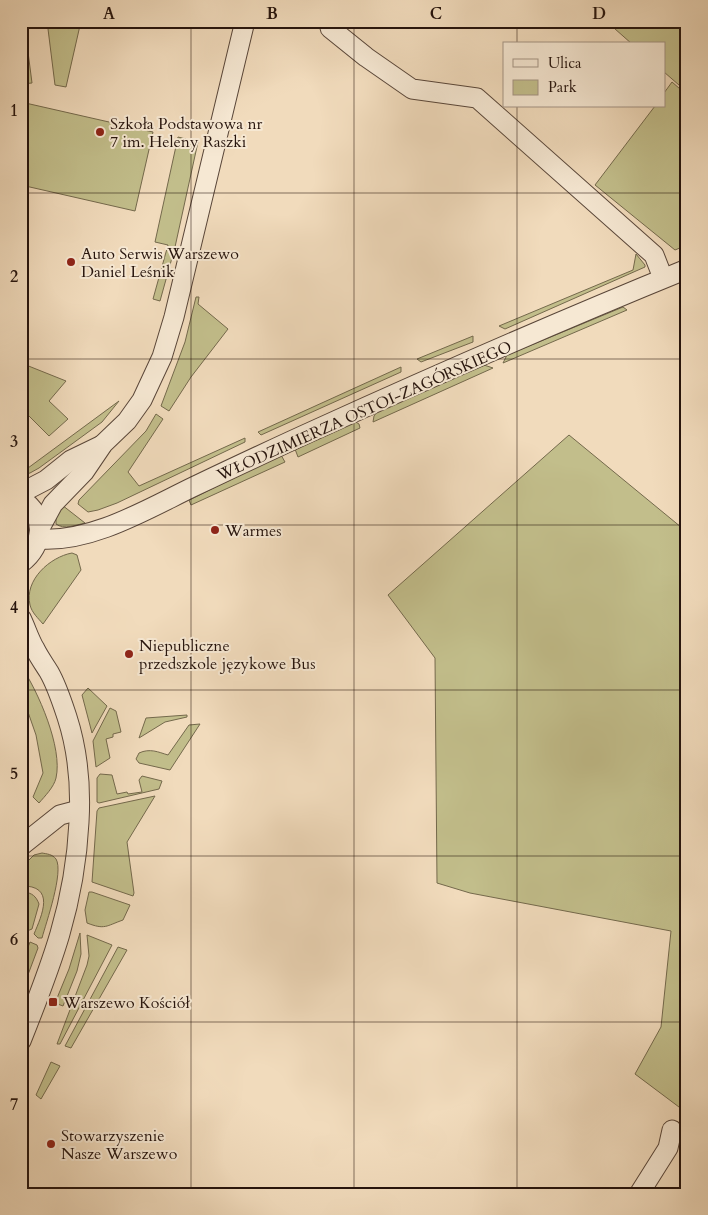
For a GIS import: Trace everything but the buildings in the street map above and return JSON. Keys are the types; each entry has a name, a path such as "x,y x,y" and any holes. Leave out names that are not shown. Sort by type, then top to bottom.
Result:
{"street":[{"path":"21,563 35,549 48,510 84,472 103,444 127,421 142,400 151,382 166,345 178,303 245,21"},
{"path":"330,28 366,57 412,89 477,98 654,255 664,278"},
{"name":"WŁODZIMIERZA OSTOI-ZAGÓRSKIEGO","path":"40,533 54,540 78,535 119,522 346,416 687,269"},
{"path":"21,494 46,480 71,460 103,444"},
{"path":"21,499 32,508 38,518 40,533"},
{"path":"21,618 28,644 58,690 70,728 77,763 79,810 76,864 68,908 54,957 21,1042"},
{"path":"21,846 60,815 79,810"},
{"path":"639,1194 668,1148 672,1130"}],"green space":[{"path":"21,21 24,21 32,83 21,84"},
{"path":"47,21 81,21 66,87 55,85"},
{"path":"606,21 679,21 687,28 687,92 666,74 666,42 630,42"},
{"path":"672,82 687,95 687,245 675,250 595,185 653,108 666,108 666,90"},
{"path":"21,102 153,132 135,211 21,185"},
{"path":"178,137 198,142 175,247 160,301 153,299 168,245 155,242"},
{"path":"636,254 645,267 505,329 499,326 633,270"},
{"path":"196,297 199,297 198,304 228,329 191,377 169,411 161,406 185,342"},
{"path":"623,307 627,310 503,363 507,355"},
{"path":"473,336 473,342 421,362 417,359"},
{"path":"21,363 66,381 49,401 68,419 49,436 21,408"},
{"path":"484,365 493,368 373,422 374,416 378,411"},
{"path":"401,367 401,372 261,435 258,432"},
{"path":"119,401 102,422 39,468 21,475 21,468 28,468"},
{"path":"156,414 163,419 128,472 139,486 245,438 245,442 117,503 88,512 78,504 79,500 146,431"},
{"path":"354,421 359,424 360,428 298,457 295,449"},
{"path":"569,435 687,532 687,1113 635,1074 661,1027 671,931 470,893 437,883 435,658 388,595"},
{"path":"281,455 285,462 191,505 189,500"},
{"path":"62,505 85,523 66,527 56,524 56,515"},
{"path":"72,553 77,555 81,570 43,624 35,615 30,605 31,587 40,571 47,565 55,559"},
{"path":"21,666 35,690 48,720 56,751 56,778 49,791 39,803 33,797 43,773 36,735 21,692"},
{"path":"88,688 107,706 92,733 82,695"},
{"path":"110,708 116,711 121,732 113,734 113,737 106,739 110,758 96,767 93,741"},
{"path":"187,715 187,717 165,722 139,738 146,718"},
{"path":"200,724 170,770 139,763 136,759 139,753 147,751 168,755 189,725"},
{"path":"100,774 112,775 117,794 142,792 139,780 142,776 162,781 159,789 99,803 97,802 97,778"},
{"path":"155,796 127,842 133,896 92,882 97,811 99,808"},
{"path":"42,853 51,855 56,859 58,875 54,898 42,938 38,938 34,934 43,910 43,896 39,890 21,886 21,868 34,855"},
{"path":"89,892 130,905 123,920 102,927 87,923 85,910"},
{"path":"21,893 33,895 39,904 32,929 27,931 21,927"},
{"path":"80,933 81,954 77,971 63,1006 55,1003 69,969"},
{"path":"87,935 112,945 60,1044 57,1044 87,965 89,956"},
{"path":"30,942 37,945 38,948 21,989 21,965"},
{"path":"118,947 127,950 71,1048 65,1046"},
{"path":"51,1062 60,1066 41,1099 36,1095"}],"place":[{"name":"Szkoła Podstawowa nr 7 im. Heleny Raszki","path":"100,132"},
{"name":"Auto Serwis Warszewo Daniel Leśnik","path":"71,262"},
{"name":"Warmes","path":"215,530"},
{"name":"Niepubliczne przedszkole językowe Bus","path":"129,654"},
{"name":"Warszewo Kościół","path":"53,1002"},
{"name":"Stowarzyszenie Nasze Warszewo","path":"51,1144"}]}
